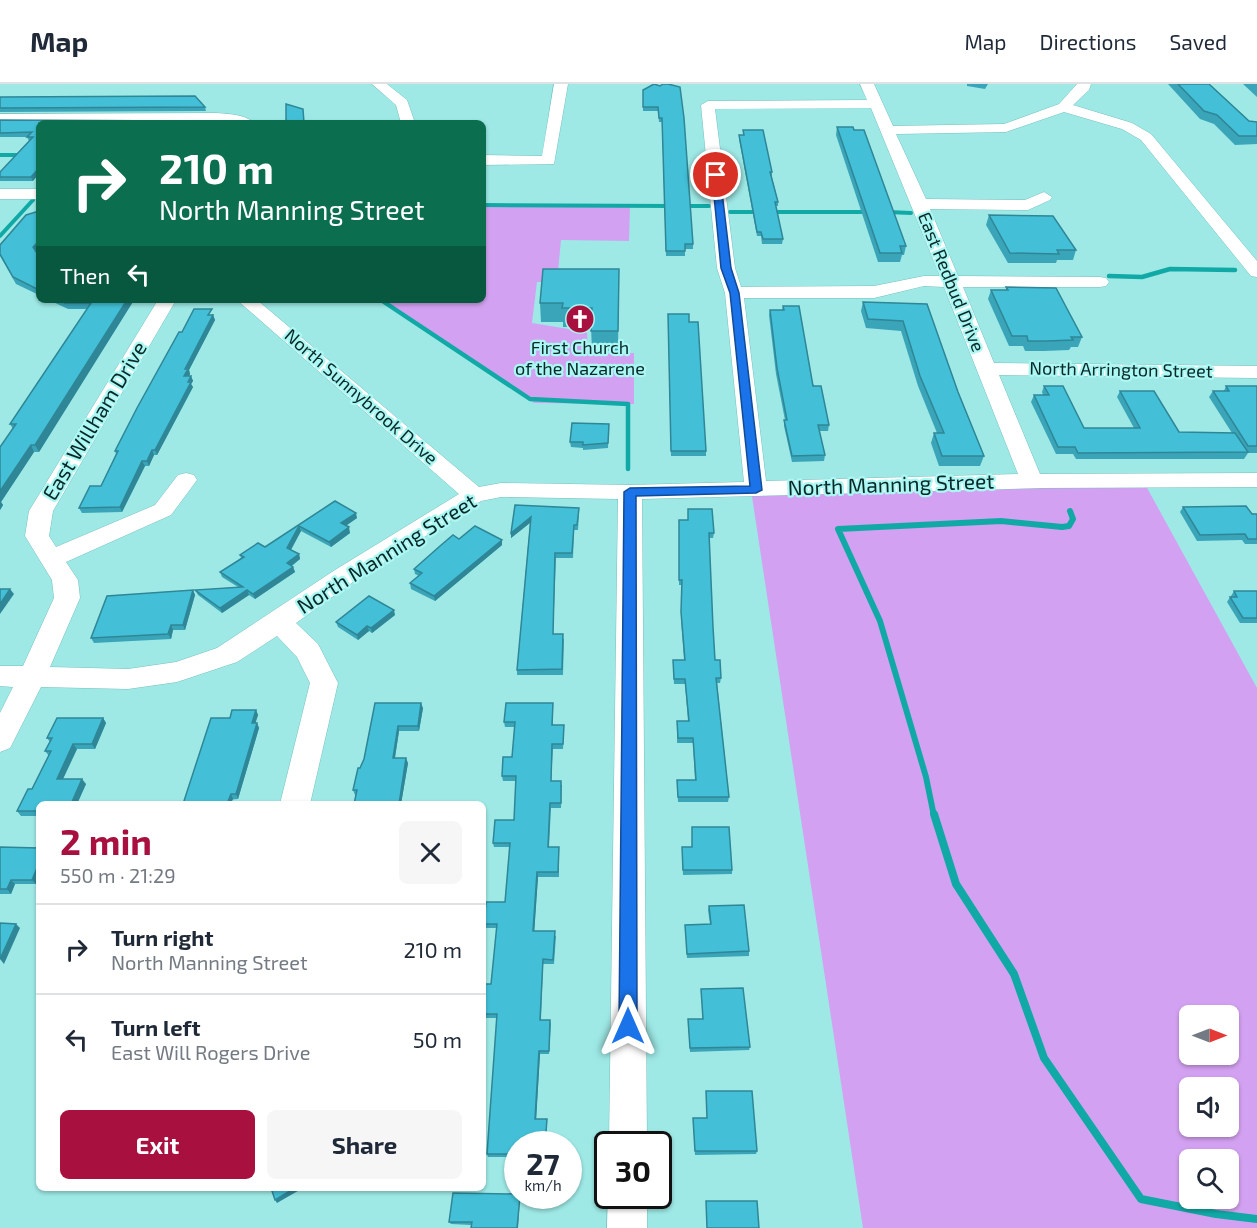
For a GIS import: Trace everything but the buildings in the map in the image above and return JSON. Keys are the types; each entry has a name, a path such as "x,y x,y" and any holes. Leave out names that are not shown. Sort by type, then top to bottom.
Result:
{"street":[{"path":"380,84 402,103 407,120"},
{"path":"486,160 549,161 561,84"},
{"name":"East Redbud Drive","path":"867,84 920,204 1032,481"},
{"path":"888,130 1006,128 1064,107 1084,87 1084,84"},
{"path":"756,490 734,293 726,268 708,105 877,104"},
{"path":"1064,107 1127,126 1146,137 1257,272"},
{"path":"0,118 215,117 237,120"},
{"path":"0,194 36,194"},
{"path":"920,204 1028,205 1044,197"},
{"path":"734,293 874,292 924,281 1100,282"},
{"name":"East Willham Drive","path":"0,740 67,598 65,580 37,536 42,511 165,303"},
{"name":"North Sunnybrook Drive","path":"250,303 474,495"},
{"name":"North Arrington Street","path":"986,369 1257,372"},
{"path":"53,558 163,510 186,480"},
{"name":"North Manning Street","path":"0,676 128,679 177,672 227,655 344,576 474,495 501,490 630,492 1032,481 1257,480"},
{"path":"628,1131 630,492"},
{"path":"279,622 309,651 324,683 296,801"},
{"path":"627,1209 627,1228"}],"shaded area":[{"path":"486,206 630,207 629,241 561,240 557,282 537,282 532,323 587,332 588,354 634,353 634,404 534,403 388,303 486,303"},
{"path":"1146,486 1257,688 1257,1228 863,1228 751,490"}],"waterway":[{"path":"0,155 36,155"},
{"path":"0,236 33,200"},
{"path":"486,205 672,206"},
{"path":"682,206 709,206"},
{"path":"730,212 760,212"},
{"path":"771,212 868,212"},
{"path":"888,212 911,213"},
{"path":"1109,276 1142,277 1170,269 1235,270"},
{"path":"386,303 530,399 628,404 628,469"},
{"path":"934,816 926,777 880,621 838,529 1001,521 1062,527 1069,526 1073,519 1070,511"},
{"path":"934,814 956,884 1014,974 1044,1058 1141,1199 1216,1214 1257,1219"}],"place":[{"name":"First Church of the Nazarene","path":"580,319"}],"route":[{"path":"628,1026 630,492 756,490 734,293 726,268 716,175"}]}
